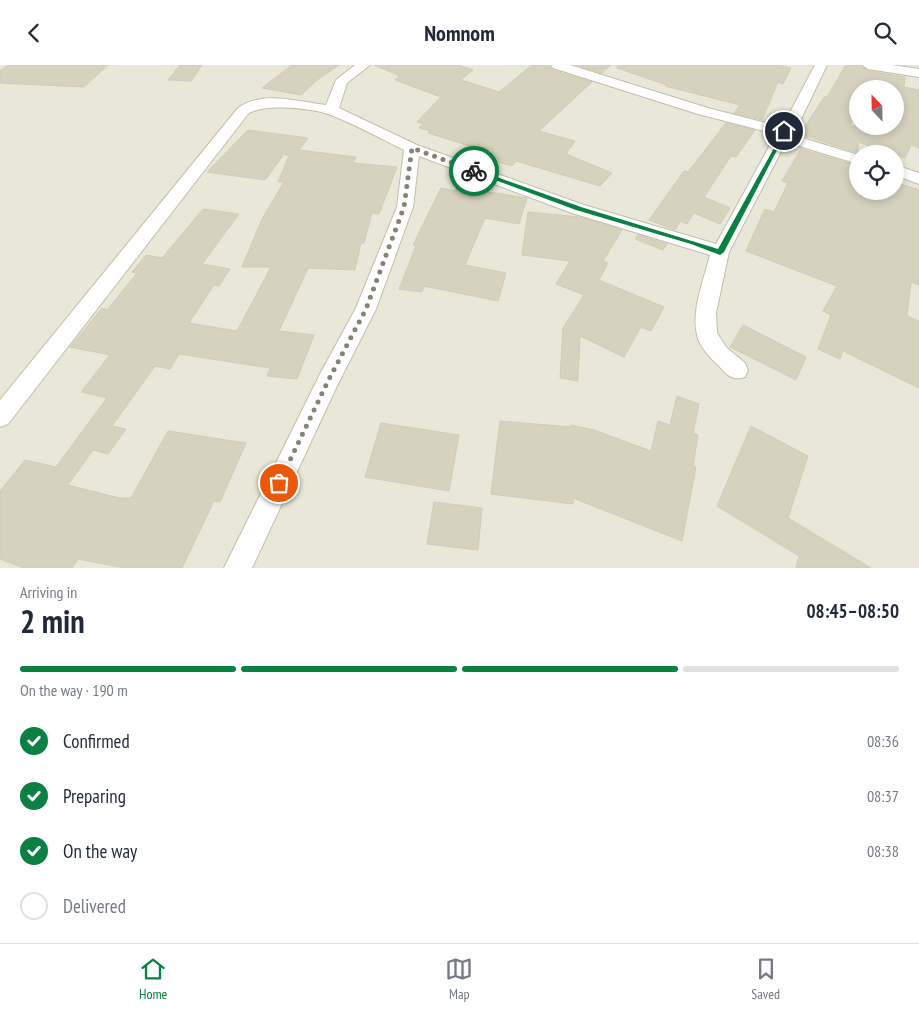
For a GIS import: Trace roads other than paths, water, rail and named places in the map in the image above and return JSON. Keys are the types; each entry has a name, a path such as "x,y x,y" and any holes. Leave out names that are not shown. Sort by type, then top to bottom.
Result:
{"street":[{"path":"332,110 339,81 347,73 364,65"},
{"path":"557,65 783,134 849,157"},
{"path":"737,370 719,353 707,335 706,313 720,252 783,134 796,117 821,65"},
{"path":"868,65 919,73"},
{"path":"0,417 243,111 251,105 272,102 332,110 412,148 578,209 693,242 720,252"},
{"path":"238,568 328,381 366,309 404,207 412,148"},
{"path":"904,173 919,179"}]}
